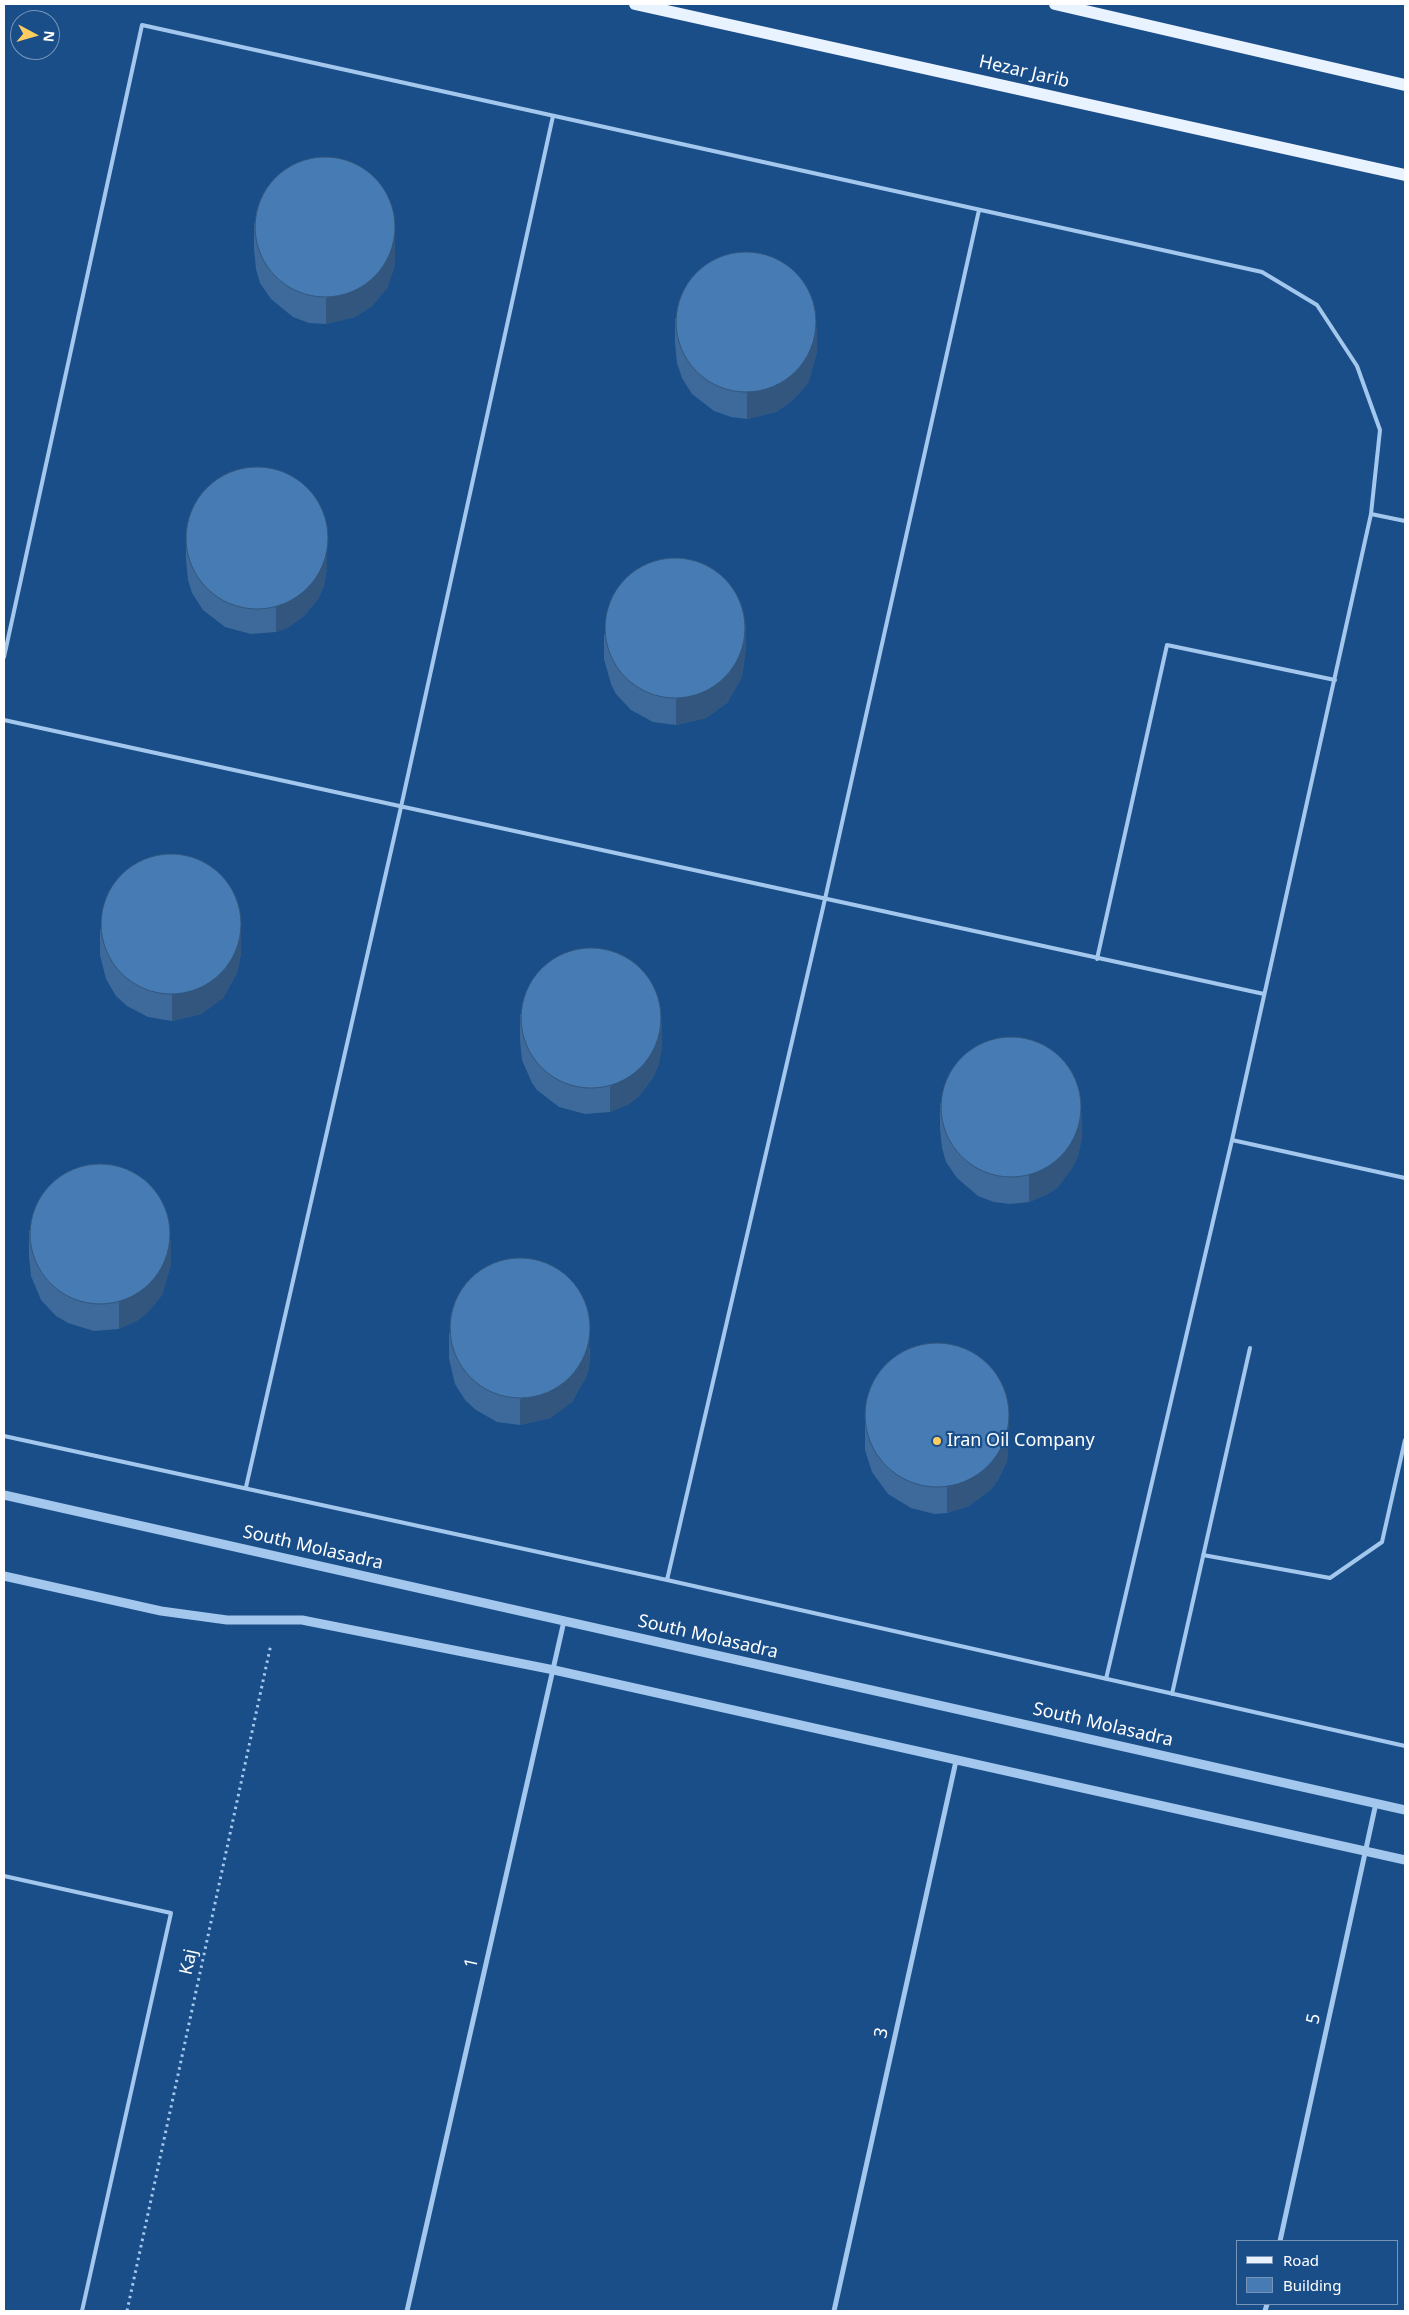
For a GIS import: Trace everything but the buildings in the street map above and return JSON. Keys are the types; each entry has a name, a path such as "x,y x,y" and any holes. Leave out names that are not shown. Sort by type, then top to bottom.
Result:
{"main road":[{"name":"Hezar Jarib","path":"634,4 1405,175"},
{"path":"1054,4 1405,85"}],"street":[{"name":"South Molasadra","path":"4,1495 1405,1810"},
{"path":"4,1576 161,1611 227,1620 276,1618 302,1620 554,1670 1405,1860"},
{"name":"1","path":"407,2311 564,1621"},
{"name":"3","path":"834,2311 956,1761"},
{"name":"5","path":"1280,2240 1376,1803"}],"lane":[{"path":"4,657 142,25 1262,272 1317,305 1357,366 1380,430 1371,514 1232,1140 1106,1680"},
{"path":"246,1487 401,807 553,116"},
{"path":"667,1580 825,899 979,210"},
{"path":"1371,514 1405,521"},
{"path":"1097,959 1167,646 1335,680"},
{"path":"4,720 1264,994"},
{"path":"1232,1140 1405,1178"},
{"path":"1172,1694 1250,1348"},
{"path":"4,1436 246,1487 667,1580 1405,1746"},
{"path":"1203,1555 1330,1578 1382,1542 1405,1440"},
{"path":"4,1876 172,1913 82,2311"}],"path":[{"name":"Kaj","path":"128,2311 276,1618"}],"place":[{"name":"Iran Oil Company","path":"937,1441"}]}
